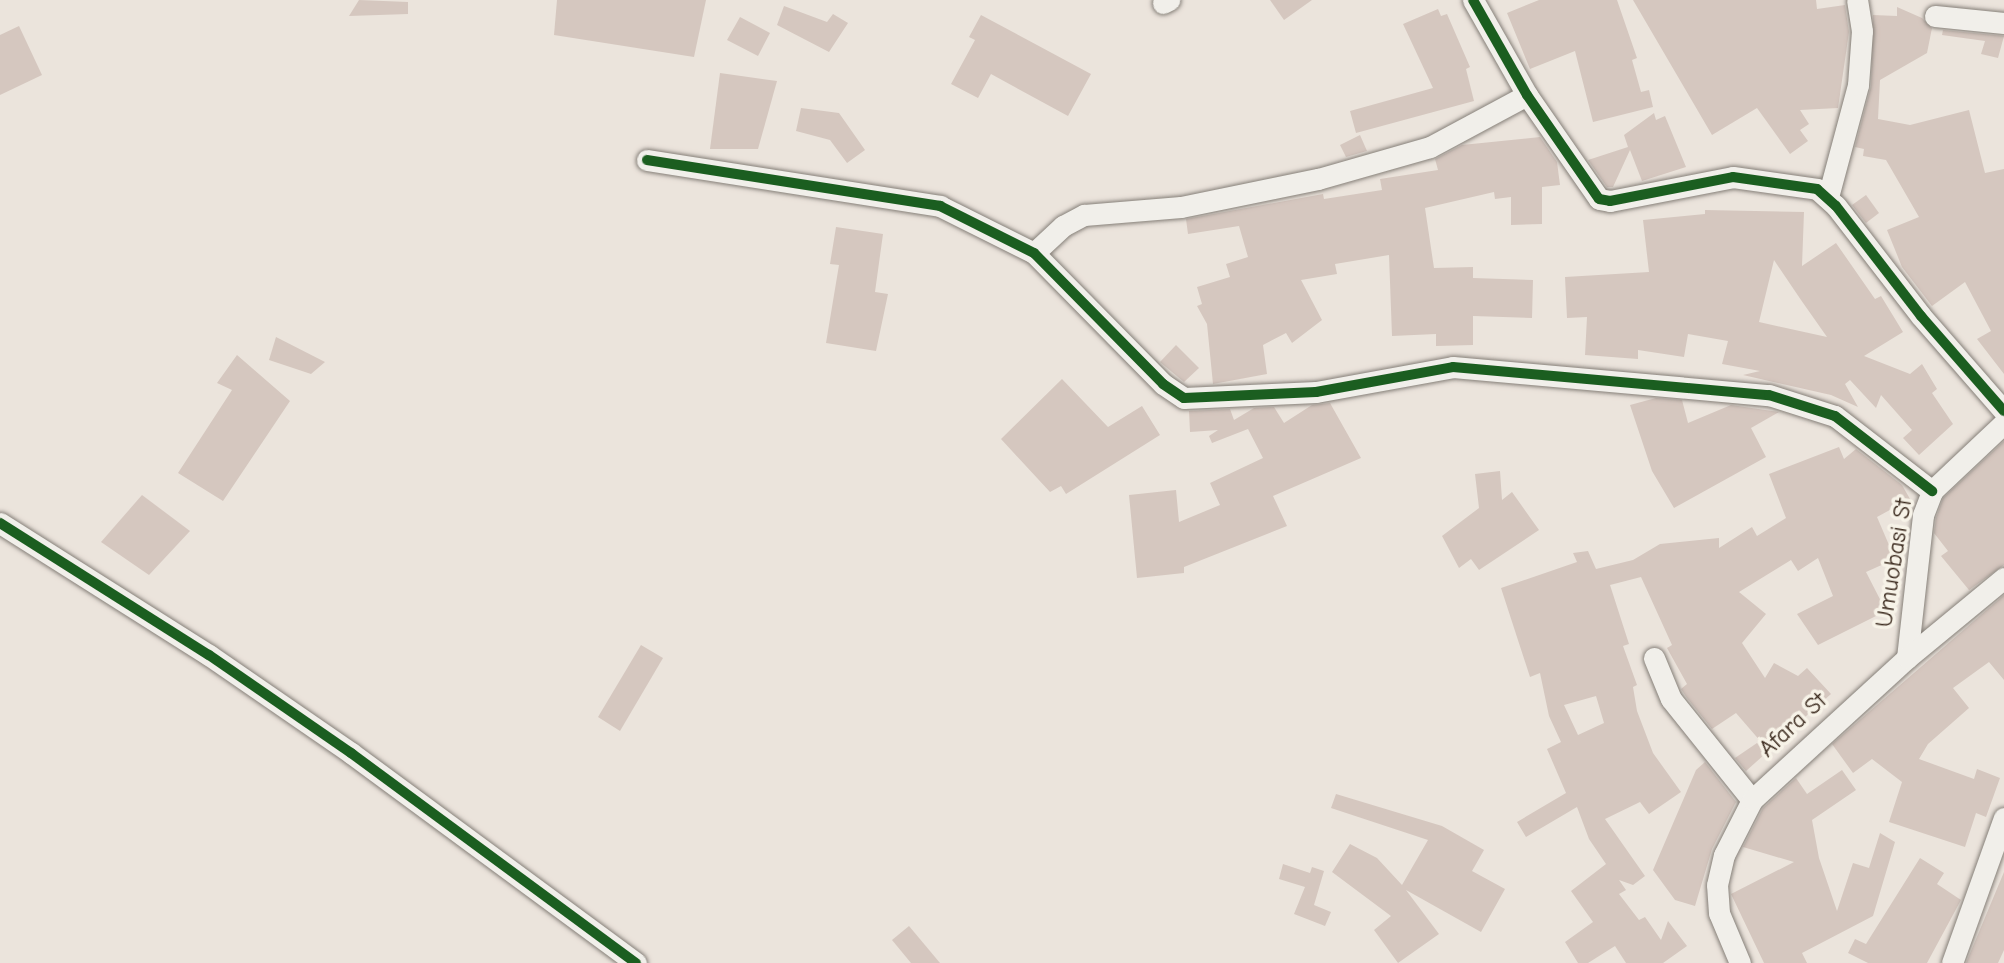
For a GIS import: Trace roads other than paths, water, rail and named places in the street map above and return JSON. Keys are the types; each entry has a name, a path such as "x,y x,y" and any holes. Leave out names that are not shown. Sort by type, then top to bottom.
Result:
{"street":[{"path":"1473,0 1527,94 1599,199 1610,201 1733,177 1817,190 1828,197 1921,316 2004,411"},
{"path":"1828,197 1858,85 1862,31 1857,0"},
{"path":"1935,16 2004,23"},
{"path":"1034,253 1063,226 1083,215 1195,204 1318,179 1430,147 1527,94"},
{"path":"647,160 940,206 1034,253 1163,384 1184,398 1315,392 1453,367 1769,395 1835,416 1932,491"},
{"name":"Umuobasi St","path":"1907,658 1923,515 1932,491 2004,423"},
{"path":"0,523 209,655 329,737 636,963"},
{"name":"Afara St","path":"1740,963 1719,913 1717,884 1727,846 1752,800 1907,658 2004,578"},
{"path":"1654,658 1671,699 1752,800"},
{"path":"1952,963 2004,818"}]}
